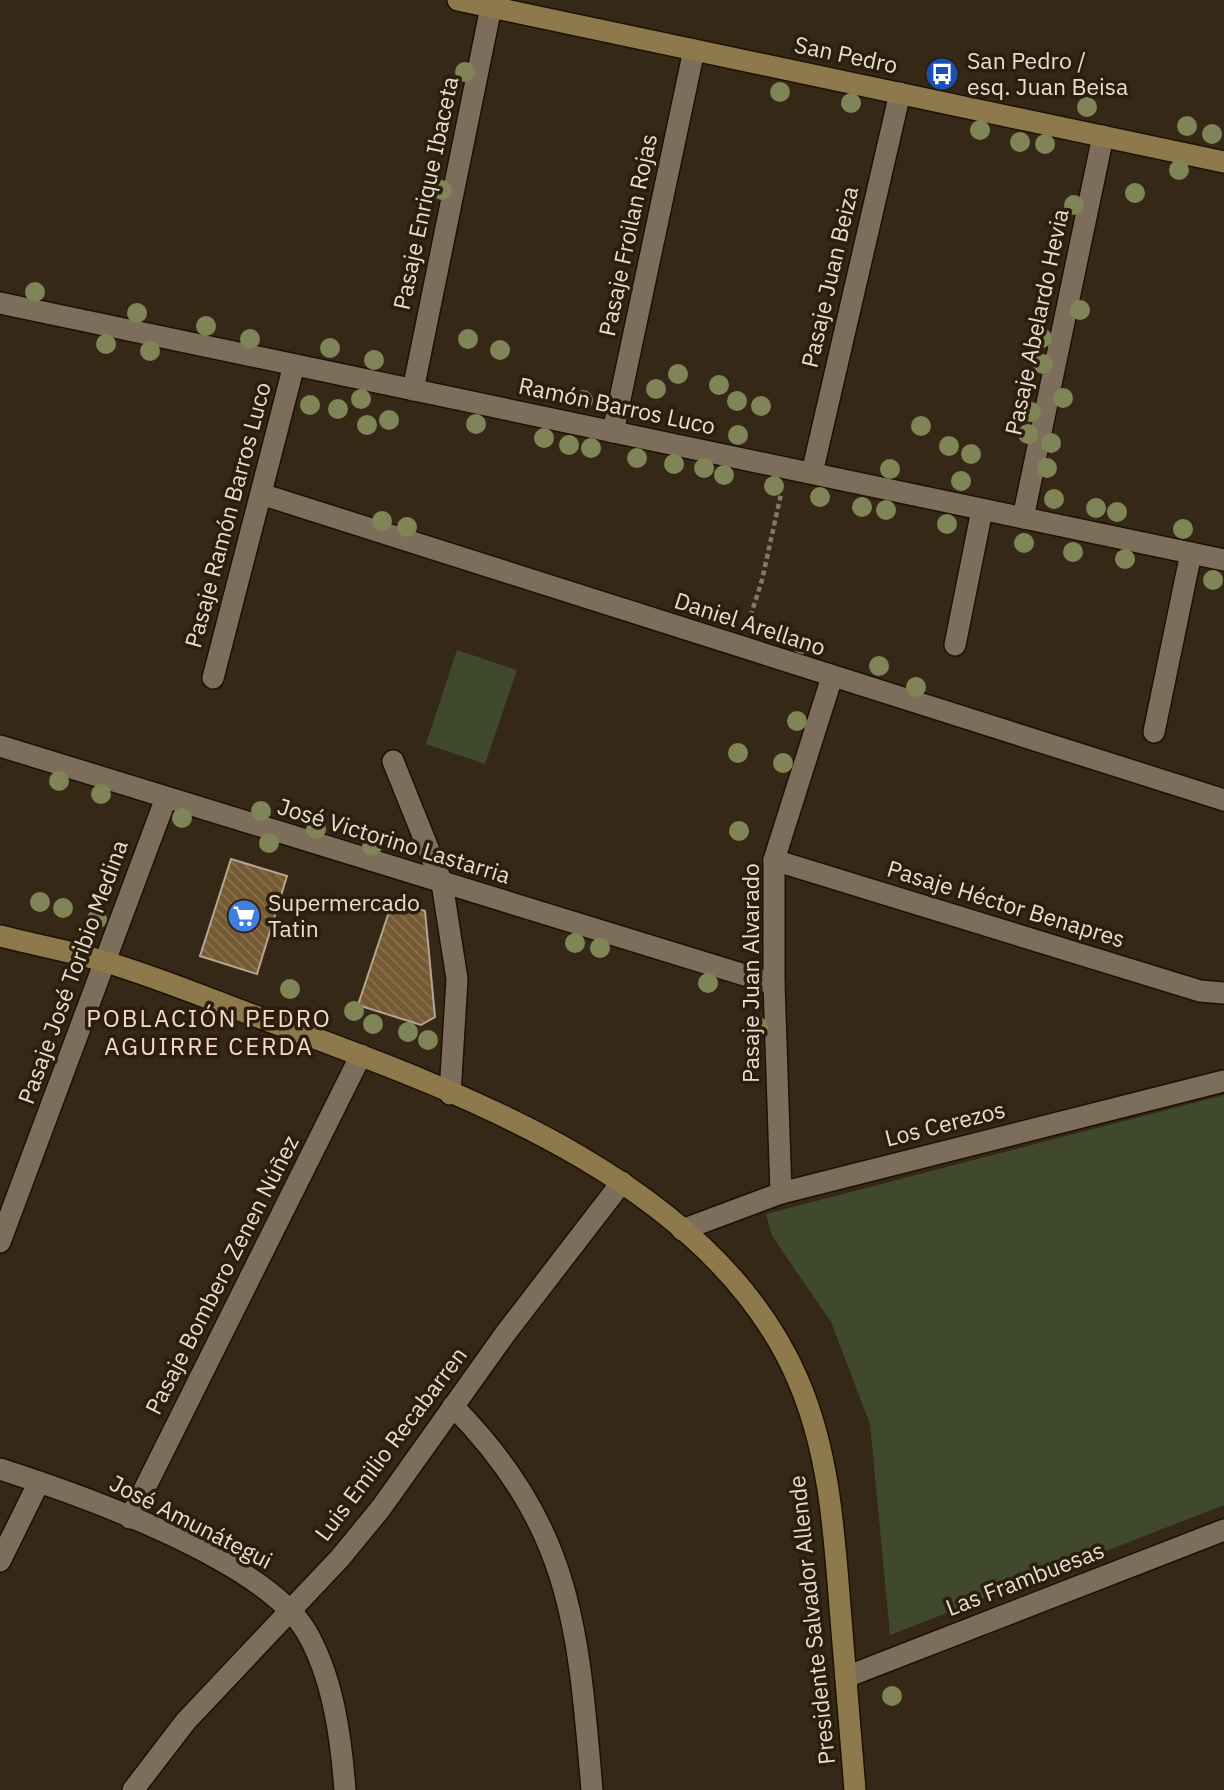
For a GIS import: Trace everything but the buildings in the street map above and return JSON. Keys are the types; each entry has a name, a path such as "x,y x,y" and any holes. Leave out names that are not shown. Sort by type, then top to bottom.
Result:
{"main road":[{"name":"San Pedro","path":"458,0 1224,162"},
{"name":"Presidente Salvador Allende","path":"0,936 106,962 361,1055 450,1094 549,1140 622,1182 682,1230 728,1274 760,1314 780,1345 810,1410 820,1443 831,1507 855,1790"}],"street":[{"name":"Pasaje Enrique Ibaceta","path":"413,390 491,7"},
{"name":"Pasaje Froilan Rojas","path":"613,432 694,50"},
{"name":"Pasaje Juan Beiza","path":"812,474 900,93"},
{"name":"Pasaje Abelardo Hevia","path":"1023,518 1103,136"},
{"name":"Ramón Barros Luco","path":"0,303 1191,554 1223,554"},
{"name":"Pasaje Ramón Barros Luco","path":"212,678 294,365"},
{"name":"Daniel Arellano","path":"261,494 1224,800"},
{"path":"955,645 982,510"},
{"path":"1154,732 1191,554"},
{"name":"Pasaje Juan Alvarado","path":"781,1193 774,984 774,860 832,677"},
{"name":"José Victorino Lastarria","path":"0,746 774,984"},
{"path":"393,761 442,883 457,979 450,1094"},
{"name":"Pasaje José Toribio Medina","path":"0,1242 166,798"},
{"name":"Pasaje Héctor Benapres","path":"774,860 1199,991 1224,993"},
{"name":"Pasaje Bombero Zenen Núñez","path":"130,1518 361,1055"},
{"name":"Los Cerezos","path":"682,1230 781,1193 1224,1081"},
{"name":"Luis Emilio Recabarren","path":"133,1790 186,1721 291,1611 381,1508 453,1406 622,1182"},
{"path":"453,1406 505,1465 526,1498 547,1538 563,1581 578,1647 592,1790"},
{"name":"José Amunátegui","path":"0,1469 130,1518 244,1574 261,1584 291,1611 316,1650 324,1672 340,1744 345,1790"},
{"path":"0,1561 39,1482"},
{"name":"Las Frambuesas","path":"846,1677 1224,1530"}],"path":[{"path":"747,628 777,520 785,468"}],"green space":[{"path":"457,650 517,670 485,764 426,744"},
{"path":"1224,1095 1224,1505 890,1635 870,1424 831,1322 772,1236 766,1214"}],"place":[{"name":"San Pedro / esq. Juan Beisa","path":"942,74"},
{"name":"Supermercado Tatin","path":"244,916"}],"district":[{"name":"POBLACIÓN PEDRO AGUIRRE CERDA","path":"209,1033"}]}
